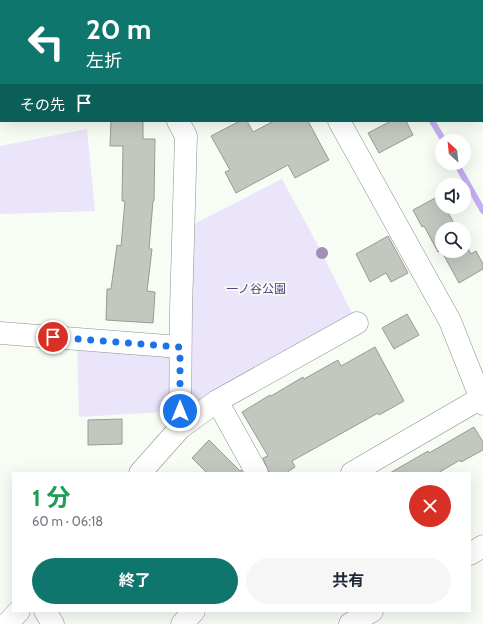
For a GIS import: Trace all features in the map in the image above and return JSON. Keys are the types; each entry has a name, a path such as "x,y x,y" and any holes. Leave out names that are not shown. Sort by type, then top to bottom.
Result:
{"street":[{"path":"179,122 186,136 180,347 180,428"},
{"path":"339,122 450,321 482,401 354,472"},
{"path":"141,472 180,428 217,401 357,323"},
{"path":"0,332 180,347"},
{"path":"217,401 256,472"},
{"path":"471,553 483,546"},
{"path":"7,624 18,612"},
{"path":"46,612 53,624"},
{"path":"182,624 193,612"},
{"path":"350,624 370,612"}],"green space":[{"path":"87,129 95,211 0,214 0,146"},
{"name":"一ノ谷公園","path":"282,179 322,253 357,323 180,411 79,417 77,340 180,347 184,229"}],"building":[{"path":"111,122 143,122 143,139 155,139 154,201 149,249 152,249 147,291 155,292 153,323 106,320 107,289 111,289 117,245 121,246 125,201 122,201 123,146 110,146"},
{"path":"238,122 248,122 253,132 272,122 309,122 329,160 295,178 288,165 236,193 225,172 230,170 211,136"},
{"path":"389,122 406,122 413,135 379,153 368,133"},
{"path":"435,198 435,214 449,214 453,222 435,222 435,246 424,226 422,227 413,210"},
{"path":"388,236 408,273 391,282 386,273 370,282 356,254"},
{"path":"476,251 483,264 483,269 459,283 445,258 471,258 471,254"},
{"path":"407,314 419,335 394,349 382,328"},
{"path":"375,347 404,401 379,415 378,413 292,461 295,467 288,472 269,472 263,458 268,456 242,412 303,377 304,379 338,360 341,366"},
{"path":"122,419 122,444 88,445 88,420"},
{"path":"474,427 483,442 483,450 461,462 460,460 440,472 392,472 428,451 429,453"},
{"path":"209,440 242,472 206,472 192,458"}],"waterway":[{"path":"433,122 440,134"},
{"path":"460,170 483,211"}],"route":[{"path":"53,337 180,347 180,411"}]}
